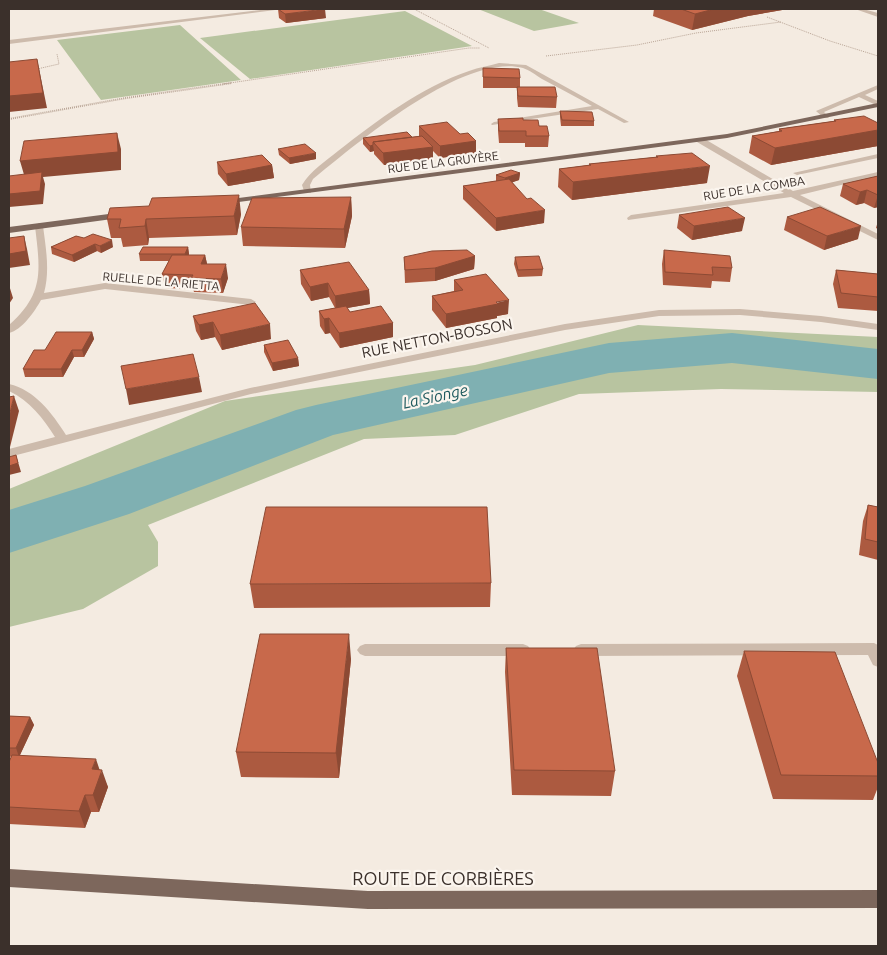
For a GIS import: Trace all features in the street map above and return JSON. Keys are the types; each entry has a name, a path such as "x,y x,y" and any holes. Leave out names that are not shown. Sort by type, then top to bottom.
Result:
{"main road":[{"name":"RUE DE LA GRUYÈRE","path":"210,204 700,140 878,104"},
{"path":"9,230 132,214"},
{"name":"ROUTE DE CORBIÈRES","path":"9,878 368,900 878,899"}],"street":[{"path":"9,42 280,9"},
{"path":"858,9 878,15"},
{"path":"308,191 306,185 310,178 372,127 400,109 463,76 493,66 512,64 528,68 626,122"},
{"path":"826,116 819,111 878,87"},
{"path":"860,94 878,104"},
{"path":"494,124 600,108"},
{"path":"700,140 792,194 878,237"},
{"path":"797,173 878,156"},
{"name":"RUE DE LA COMBA","path":"631,218 792,194 878,174"},
{"path":"9,330 24,318 39,297 45,270 39,226"},
{"name":"RUELLE DE LA RIETTA","path":"39,297 105,286 251,302"},
{"name":"RUE NETTON-BOSSON","path":"9,453 250,391 565,327 659,313 740,312 821,319 878,327"},
{"path":"9,387 23,393 47,414 63,440"},
{"path":"365,650 534,650"},
{"path":"564,650 877,653"}],"path":[{"path":"9,119 126,98 272,76 468,48 490,48 414,9"},
{"path":"767,17 830,41 878,56"},
{"path":"512,64 521,58 637,45 696,33 780,22"},
{"path":"31,70 53,67 59,64 52,36"}],"green space":[{"path":"478,9 539,9 579,23 534,31"},
{"path":"405,11 472,46 250,79 200,38"},
{"path":"180,25 241,80 101,100 57,40"},
{"path":"638,325 878,337 878,392 721,389 579,394 455,435 364,439 148,525 158,542 158,566 83,609 9,627 9,489 225,401 475,365"}],"building":[{"path":"278,9 325,9 285,14"},
{"path":"681,9 714,9 695,14"},
{"path":"37,59 43,93 9,96 9,62"},
{"path":"483,68 519,69 520,78 483,77"},
{"path":"517,87 555,87 557,97 518,96"},
{"path":"560,111 592,112 594,121 562,120"},
{"path":"864,116 878,123 878,130 775,148 752,136 782,131 779,129"},
{"path":"523,118 523,120 538,120 539,126 547,126 549,136 526,136 526,131 499,131 498,119"},
{"path":"447,122 460,134 468,133 476,141 440,146 419,126"},
{"path":"407,132 412,137 373,142 373,145 370,146 363,138"},
{"path":"117,133 118,152 20,161 24,141"},
{"path":"422,136 433,147 383,153 373,142"},
{"path":"305,144 316,153 289,158 278,149"},
{"path":"692,153 710,166 573,182 559,169 591,165 589,164"},
{"path":"262,155 272,165 226,174 217,162"},
{"path":"511,170 520,173 505,178 496,175"},
{"path":"42,172 40,191 9,194 9,176"},
{"path":"878,176 878,195 867,190 860,192 843,184"},
{"path":"509,179 527,199 531,198 545,210 496,218 463,186"},
{"path":"239,195 234,216 146,219 145,226 119,228 121,219 107,219 110,208 149,206 152,198"},
{"path":"351,197 344,229 241,227 252,198"},
{"path":"728,207 745,218 694,226 679,215"},
{"path":"820,207 861,226 827,236 787,217"},
{"path":"93,234 112,240 100,246 95,244 72,255 51,247 76,236 84,238"},
{"path":"24,236 26,251 9,254 9,238"},
{"path":"143,247 188,247 185,254 139,254"},
{"path":"467,250 475,256 435,268 405,270 404,257 432,251"},
{"path":"664,250 730,256 732,268 712,267 713,275 665,272"},
{"path":"172,255 205,255 201,264 226,264 221,279 191,278 193,275 162,274"},
{"path":"539,256 543,269 518,270 515,257"},
{"path":"349,262 369,290 335,296 328,283 310,287 300,270"},
{"path":"836,270 878,274 878,297 841,293"},
{"path":"486,274 509,300 496,302 498,304 446,314 432,296 463,290 454,280"},
{"path":"255,303 270,324 220,335 213,322 199,325 193,316"},
{"path":"346,306 350,312 381,306 393,323 339,333 329,318 324,319 319,311"},
{"path":"56,332 92,332 82,350 72,350 61,369 23,369 34,350 45,350"},
{"path":"288,340 298,358 272,363 264,345"},
{"path":"193,354 199,377 126,389 121,366"},
{"path":"14,396 9,417 9,397"},
{"path":"16,455 18,463 9,466 9,457"},
{"path":"868,505 878,507 878,542 865,539"},
{"path":"266,507 487,507 491,583 250,584"},
{"path":"260,634 349,634 336,753 236,752"},
{"path":"506,648 597,648 615,771 514,770"},
{"path":"744,651 835,652 878,763 878,776 781,775"},
{"path":"9,716 30,717 16,748 9,748"},
{"path":"12,755 96,759 92,769 102,770 93,795 85,795 79,811 9,807 9,762"}],"waterway":[{"name":"La Sionge","path":"9,532 107,500 316,422 609,358 732,348 878,364"}]}
